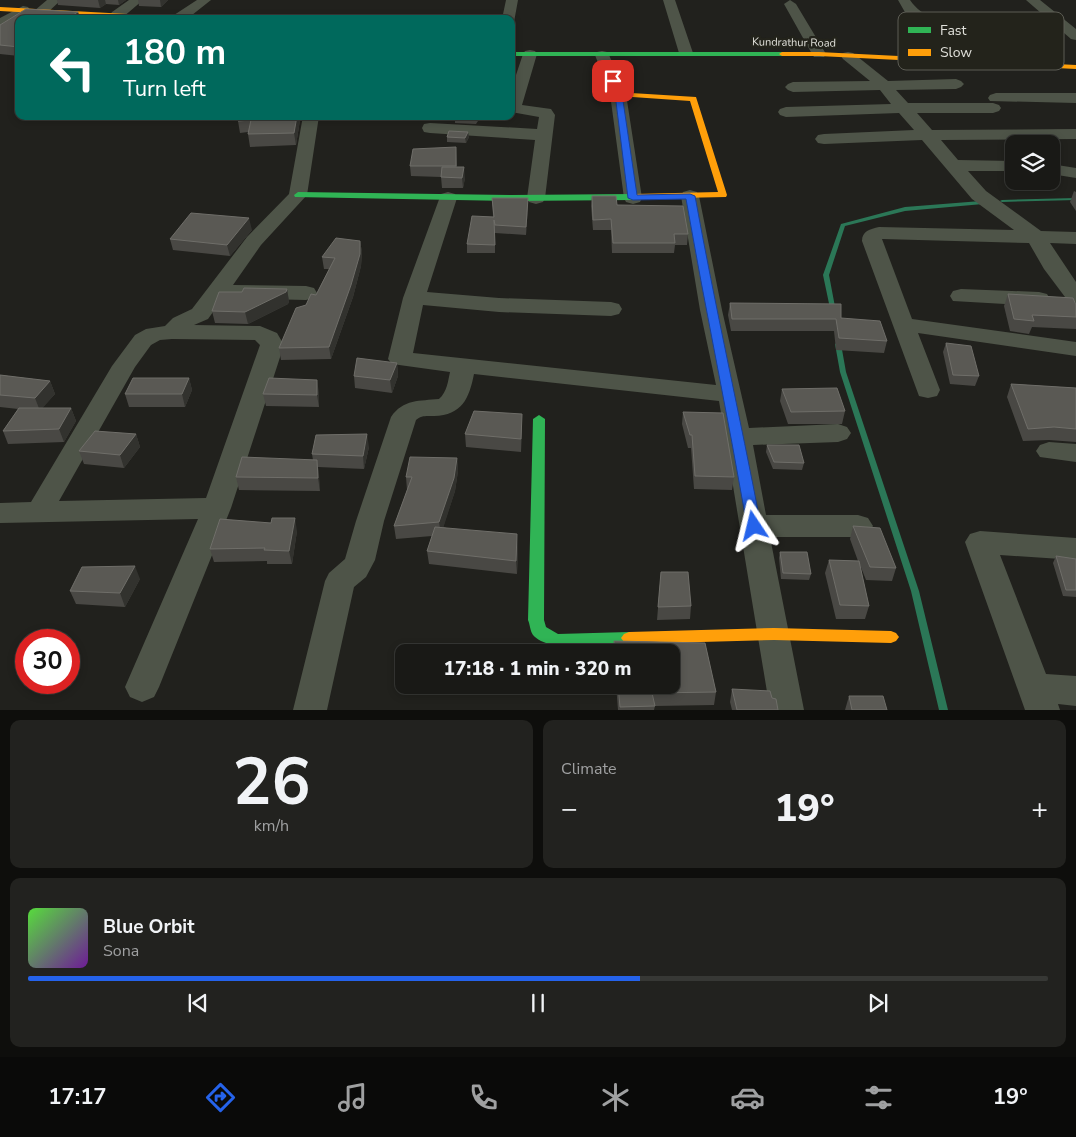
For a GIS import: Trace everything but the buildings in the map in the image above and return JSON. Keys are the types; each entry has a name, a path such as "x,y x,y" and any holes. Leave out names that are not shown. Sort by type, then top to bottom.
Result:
{"street":[{"path":"40,11 55,0"},
{"path":"0,9 117,15 137,0"},
{"path":"186,15 206,0"},
{"path":"510,15 512,0"},
{"path":"669,0 686,53"},
{"path":"904,0 912,12"},
{"path":"1032,0 1047,12"},
{"path":"790,4 819,54"},
{"path":"0,24 23,10"},
{"path":"1064,26 1076,36"},
{"name":"Kundrathur Road","path":"515,54 819,54 898,58"},
{"path":"515,103 530,54"},
{"path":"602,55 618,94 633,198"},
{"path":"848,56 884,85 978,195 1036,237 1055,269 1076,296"},
{"path":"793,87 956,84"},
{"path":"298,195 448,198 633,198 723,195 692,99 618,94"},
{"path":"786,112 902,108 1076,98"},
{"path":"515,107 525,112 545,112 548,115 536,198"},
{"path":"172,332 181,323 200,314 254,241 298,195 310,120"},
{"path":"430,128 544,135"},
{"path":"824,139 901,135 1076,134"},
{"path":"954,165 1005,166"},
{"path":"1060,170 1076,173"},
{"path":"690,196 710,310 730,394 787,710"},
{"path":"448,198 414,298 400,359 730,394"},
{"path":"928,390 872,241 872,236 879,233 889,233 1076,238"},
{"path":"216,291 306,293"},
{"path":"961,296 1076,301"},
{"path":"414,298 499,305 611,309"},
{"path":"903,324 1076,349"},
{"path":"39,512 124,366 143,340 154,334 172,332 260,333 269,338 272,345 217,508 142,687"},
{"path":"310,710 340,581 355,569 360,560 370,522 404,417 408,411 416,407 441,407 449,404 454,399 464,366"},
{"path":"538,419 536,620 539,631 556,640 774,634 891,637"},
{"path":"738,437 838,433"},
{"path":"1049,451 1076,453"},
{"path":"0,513 217,508"},
{"path":"754,526 858,526"},
{"path":"1076,549 980,542 1039,699 1076,691"}],"waterway":[{"path":"1002,201 1076,199"},
{"path":"833,312 826,275 843,225 905,209 981,203"},
{"path":"838,344 843,372 915,591 944,710"}],"traffic: fast":[{"path":"515,54 782,54"},
{"path":"298,195 511,198 633,197"},
{"path":"539,419 536,620 539,631 556,640 629,638"}],"traffic: slow":[{"path":"0,9 109,15"},
{"path":"782,54 898,58"},
{"path":"1064,66 1076,67"},
{"path":"618,94 693,99 723,195 633,197"},
{"path":"629,638 774,634 891,637"}],"route":[{"path":"613,81 618,94 633,198 690,196 710,310 730,394 754,526"}]}
